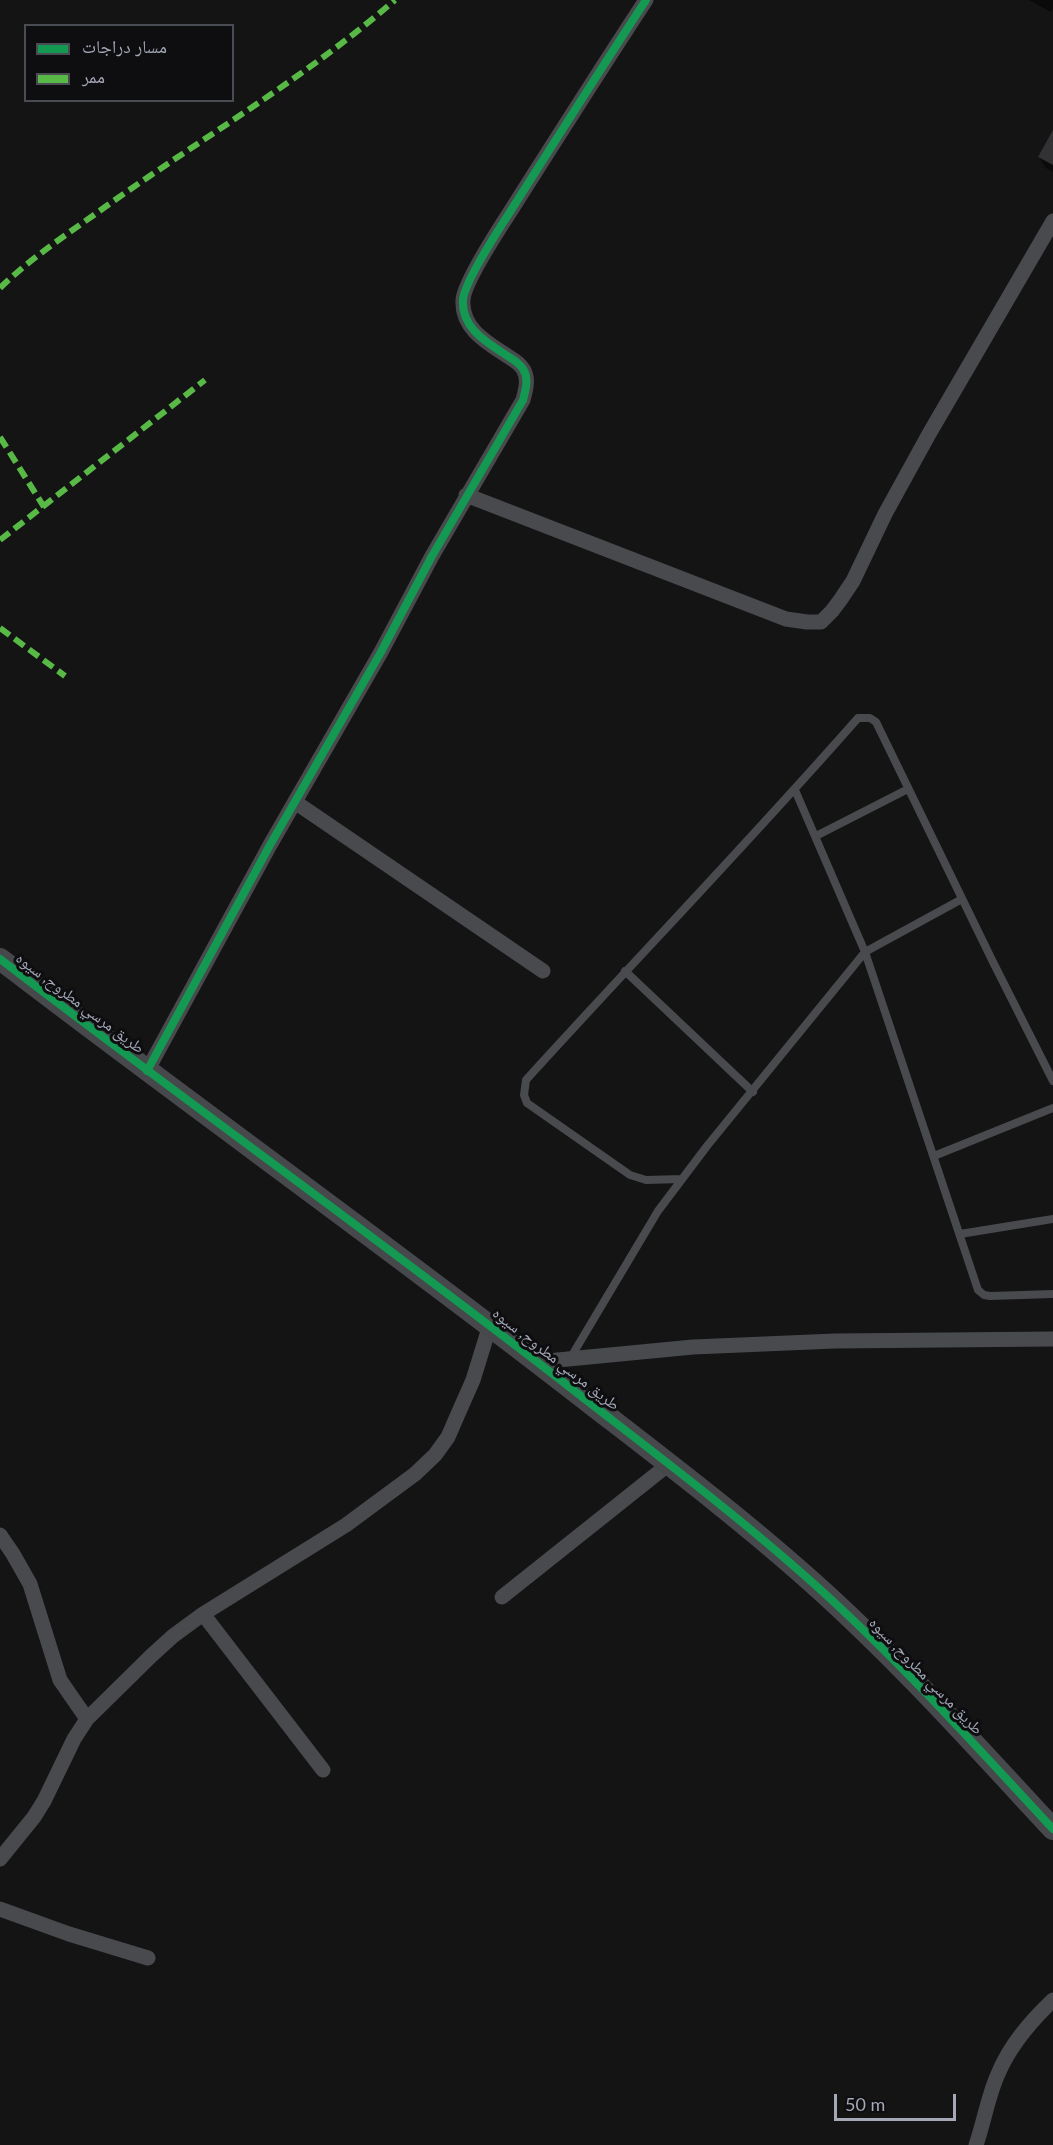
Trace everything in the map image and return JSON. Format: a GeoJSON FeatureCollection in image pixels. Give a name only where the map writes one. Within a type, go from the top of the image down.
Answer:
{"type":"FeatureCollection","features":[{"type":"Feature","properties":{"kind":"street"},"geometry":{"type":"LineString","coordinates":[[147,1071],[295,802],[352,705],[466,495],[523,400],[527,383],[523,369],[518,363],[481,339],[467,321],[463,300],[465,290],[494,238],[646,0]]}},
{"type":"Feature","properties":{"kind":"street"},"geometry":{"type":"LineString","coordinates":[[466,495],[786,619],[821,622],[832,611],[853,581],[885,514],[929,434],[1053,221]]}},
{"type":"Feature","properties":{"kind":"street"},"geometry":{"type":"LineString","coordinates":[[295,802],[543,971]]}},
{"type":"Feature","properties":{"kind":"street","name":"طريق مرسي مطروح, سيوه"},"geometry":{"type":"LineString","coordinates":[[0,959],[490,1325],[669,1464],[810,1581],[865,1631],[1053,1829]]}},
{"type":"Feature","properties":{"kind":"street"},"geometry":{"type":"LineString","coordinates":[[0,1859],[39,1809],[74,1739],[87,1719],[173,1636],[203,1614],[346,1525],[415,1474],[435,1455],[448,1437],[473,1380],[490,1325]]}},
{"type":"Feature","properties":{"kind":"street"},"geometry":{"type":"LineString","coordinates":[[537,1362],[693,1347],[835,1341],[1053,1339]]}},
{"type":"Feature","properties":{"kind":"street"},"geometry":{"type":"LineString","coordinates":[[502,1597],[669,1464]]}},
{"type":"Feature","properties":{"kind":"street"},"geometry":{"type":"LineString","coordinates":[[0,1535],[30,1584],[60,1680],[87,1719]]}},
{"type":"Feature","properties":{"kind":"street"},"geometry":{"type":"LineString","coordinates":[[203,1614],[323,1770]]}},
{"type":"Feature","properties":{"kind":"street"},"geometry":{"type":"LineString","coordinates":[[0,1909],[69,1934],[148,1958]]}},
{"type":"Feature","properties":{"kind":"street"},"geometry":{"type":"LineString","coordinates":[[976,2145],[998,2075],[1014,2044],[1035,2017],[1053,2000]]}},
{"type":"Feature","properties":{"kind":"lane"},"geometry":{"type":"LineString","coordinates":[[682,1179],[646,1180],[630,1175],[527,1103],[524,1095],[526,1080],[795,790],[858,718],[864,717],[876,723],[1053,1081]]}},
{"type":"Feature","properties":{"kind":"lane"},"geometry":{"type":"LineString","coordinates":[[816,836],[908,789]]}},
{"type":"Feature","properties":{"kind":"lane"},"geometry":{"type":"LineString","coordinates":[[795,790],[866,952],[981,1294],[990,1296],[1053,1294]]}},
{"type":"Feature","properties":{"kind":"lane"},"geometry":{"type":"LineString","coordinates":[[570,1359],[658,1211],[866,952],[962,899]]}},
{"type":"Feature","properties":{"kind":"lane"},"geometry":{"type":"LineString","coordinates":[[625,971],[753,1092]]}},
{"type":"Feature","properties":{"kind":"lane"},"geometry":{"type":"LineString","coordinates":[[934,1156],[1053,1108]]}},
{"type":"Feature","properties":{"kind":"lane"},"geometry":{"type":"LineString","coordinates":[[960,1234],[1053,1220]]}},
{"type":"Feature","properties":{"kind":"building"},"geometry":{"type":"Polygon","coordinates":[[[1053,130],[1053,165],[1038,157],[1053,130]]]}},
{"type":"Feature","properties":{"kind":"marked path"},"geometry":{"type":"LineString","coordinates":[[0,288],[51,246],[142,181],[325,56],[395,0]]}},
{"type":"Feature","properties":{"kind":"marked path"},"geometry":{"type":"LineString","coordinates":[[0,540],[205,380]]}},
{"type":"Feature","properties":{"kind":"marked path"},"geometry":{"type":"LineString","coordinates":[[0,437],[44,507]]}},
{"type":"Feature","properties":{"kind":"marked path"},"geometry":{"type":"LineString","coordinates":[[0,628],[65,676]]}},
{"type":"Feature","properties":{"kind":"cycle path"},"geometry":{"type":"LineString","coordinates":[[147,1071],[270,845],[381,652],[432,556],[523,400],[526,388],[525,372],[520,365],[477,334],[471,327],[464,310],[465,292],[475,269],[491,243],[646,0]]}},
{"type":"Feature","properties":{"kind":"cycle path"},"geometry":{"type":"LineString","coordinates":[[0,959],[501,1334],[754,1532],[845,1612],[936,1703],[1053,1829]]}}]}
